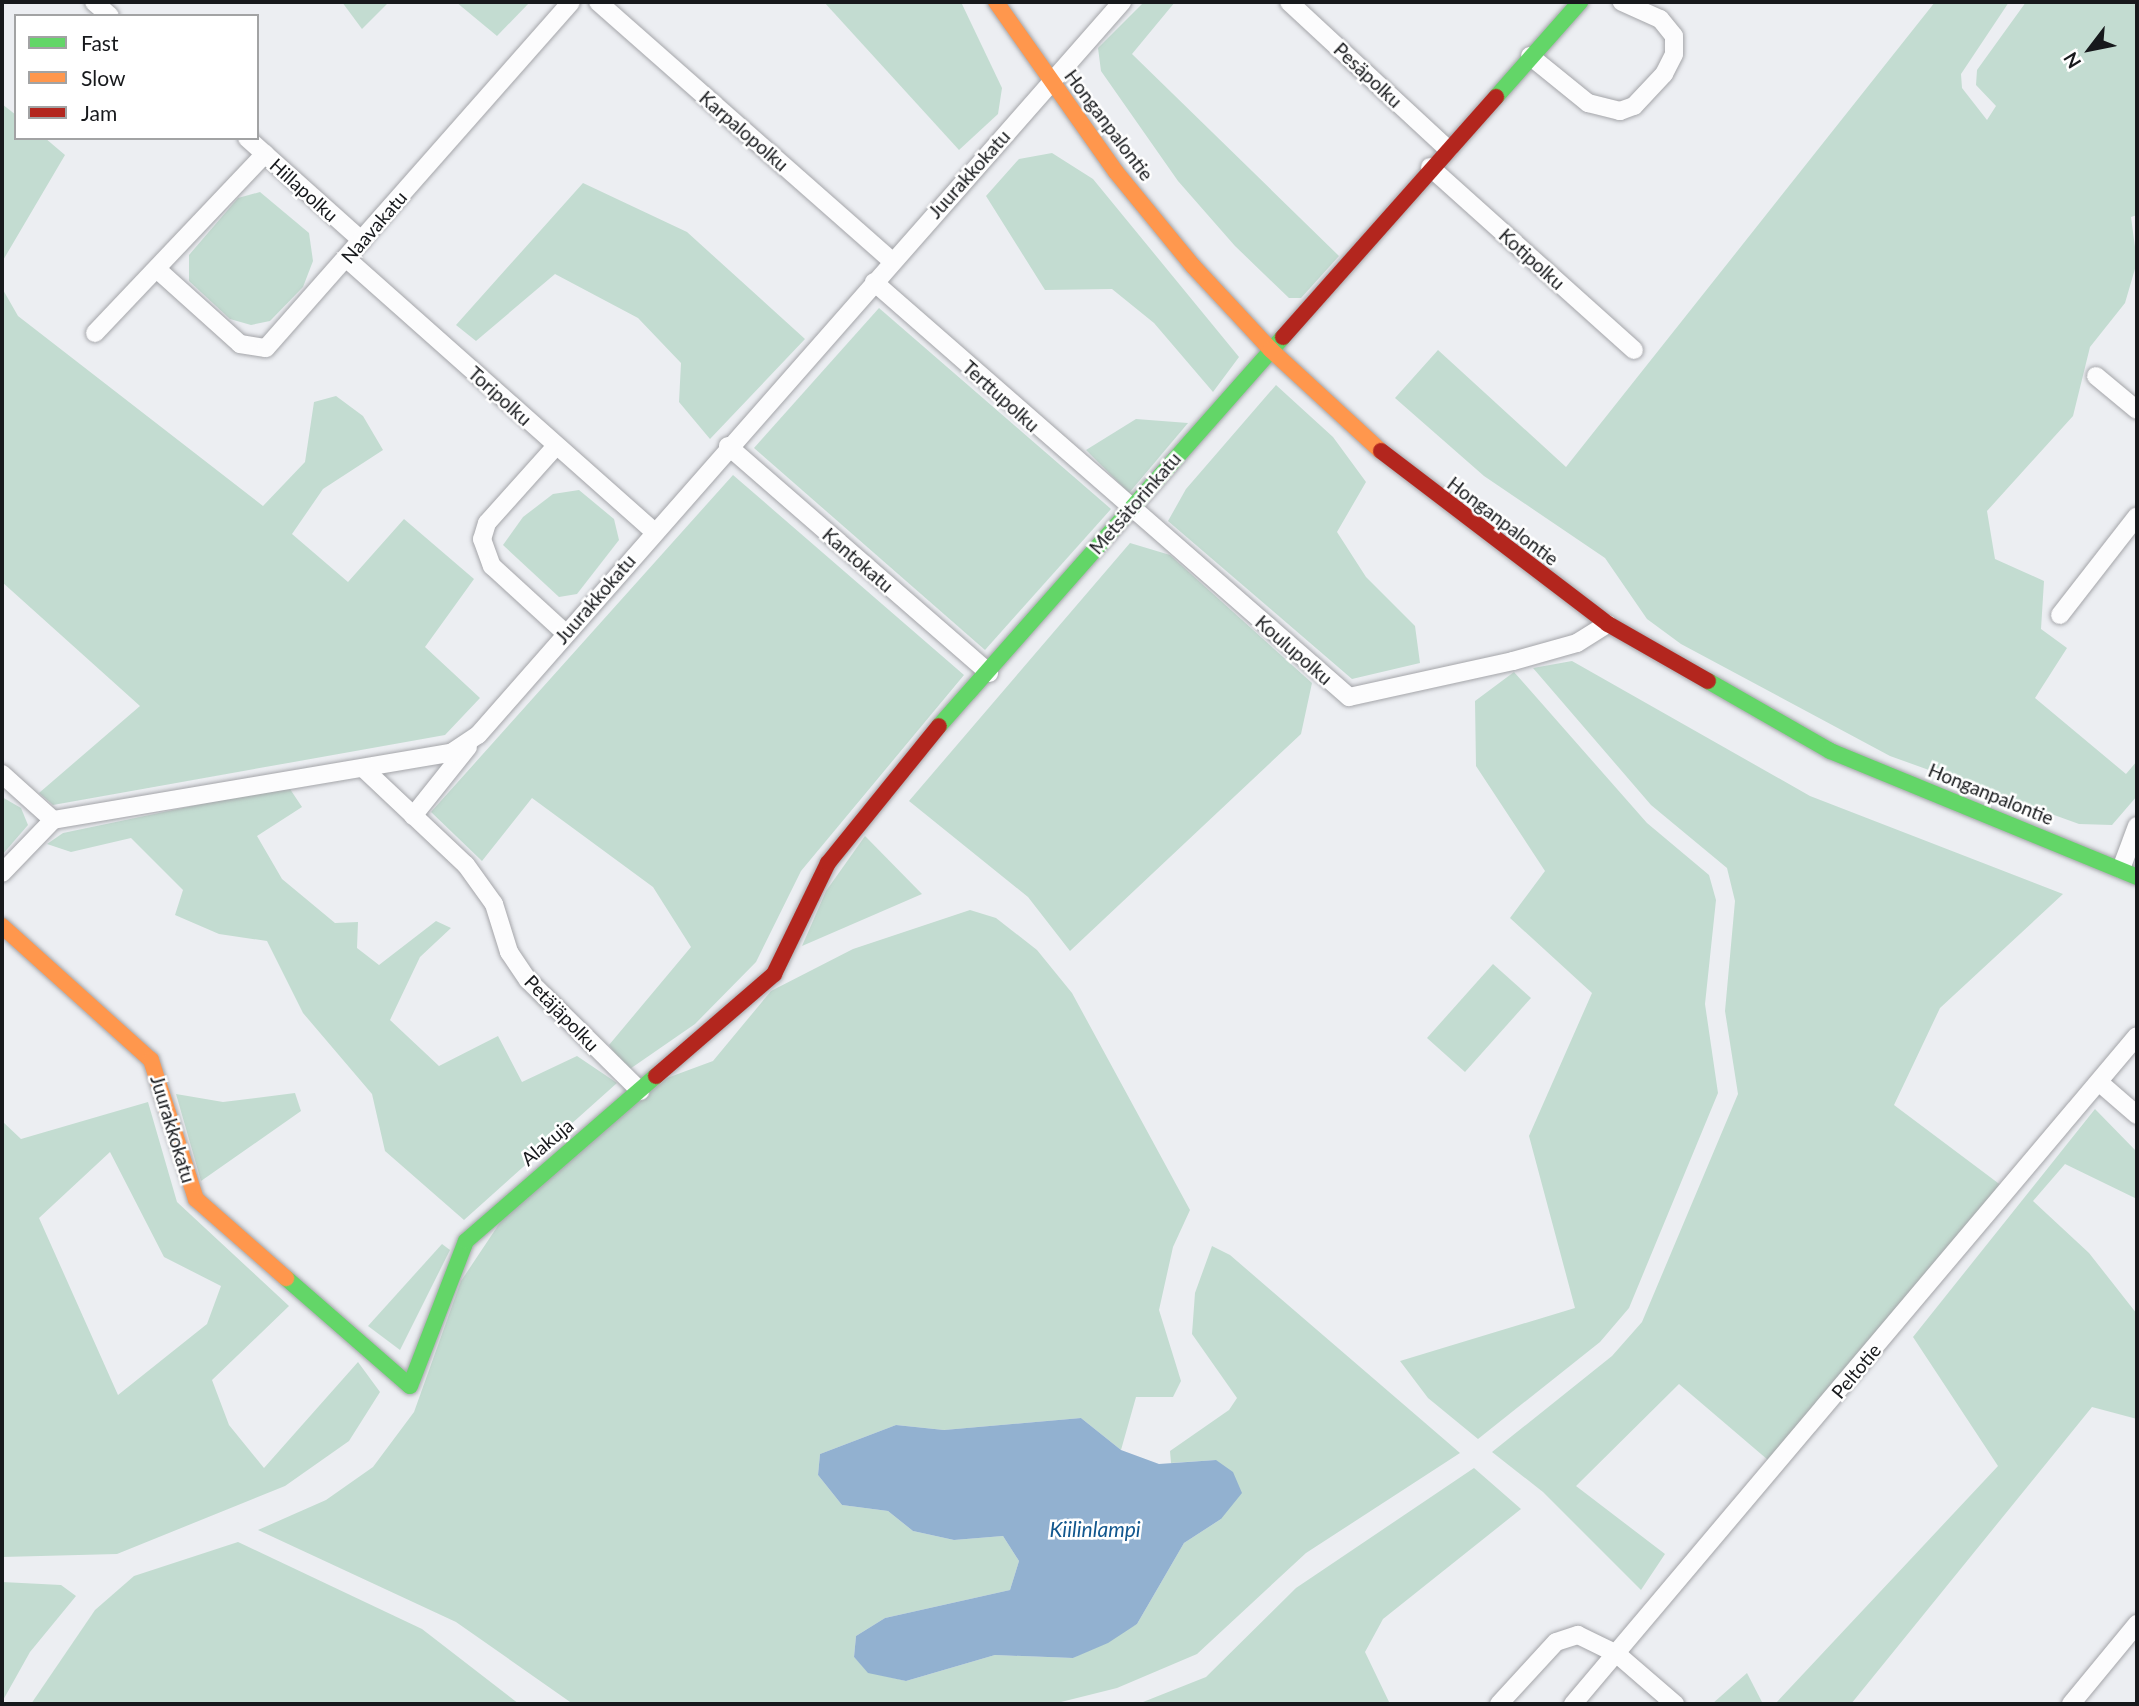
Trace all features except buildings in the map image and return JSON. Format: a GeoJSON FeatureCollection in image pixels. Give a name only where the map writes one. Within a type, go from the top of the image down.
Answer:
{"type":"FeatureCollection","features":[{"type":"Feature","properties":{"kind":"street"},"geometry":{"type":"LineString","coordinates":[[94,2],[108,14]]}},
{"type":"Feature","properties":{"kind":"street","name":"Naavakatu"},"geometry":{"type":"LineString","coordinates":[[159,271],[240,344],[266,348],[571,2]]}},
{"type":"Feature","properties":{"kind":"street","name":"Karpalopolku"},"geometry":{"type":"LineString","coordinates":[[597,2],[891,260]]}},
{"type":"Feature","properties":{"kind":"street","name":"Honganpalontie"},"geometry":{"type":"LineString","coordinates":[[996,2],[1051,83],[1176,245],[1271,350],[1397,466],[1608,624],[1830,751],[2137,877]]}},
{"type":"Feature","properties":{"kind":"street"},"geometry":{"type":"LineString","coordinates":[[1051,83],[1122,2]]}},
{"type":"Feature","properties":{"kind":"street","name":"Pesäpolku"},"geometry":{"type":"LineString","coordinates":[[1289,2],[1448,149]]}},
{"type":"Feature","properties":{"kind":"street","name":"Metsätorinkatu"},"geometry":{"type":"LineString","coordinates":[[774,974],[828,863],[863,814],[1430,167],[1580,2]]}},
{"type":"Feature","properties":{"kind":"street"},"geometry":{"type":"LineString","coordinates":[[1530,56],[1588,103],[1620,111],[1634,106],[1664,74],[1674,54],[1674,36],[1660,19],[1622,2]]}},
{"type":"Feature","properties":{"kind":"street","name":"Juurakkokatu"},"geometry":{"type":"LineString","coordinates":[[53,820],[451,753],[478,735],[891,260],[1051,83]]}},
{"type":"Feature","properties":{"kind":"street","name":"Hillapolku"},"geometry":{"type":"LineString","coordinates":[[249,140],[362,241]]}},
{"type":"Feature","properties":{"kind":"street"},"geometry":{"type":"LineString","coordinates":[[95,333],[159,271],[265,154]]}},
{"type":"Feature","properties":{"kind":"street","name":"Kotipolku"},"geometry":{"type":"LineString","coordinates":[[1430,167],[1634,350]]}},
{"type":"Feature","properties":{"kind":"street","name":"Toripolku"},"geometry":{"type":"LineString","coordinates":[[347,259],[653,531]]}},
{"type":"Feature","properties":{"kind":"street","name":"Terttupolku"},"geometry":{"type":"LineString","coordinates":[[874,282],[1129,509]]}},
{"type":"Feature","properties":{"kind":"street"},"geometry":{"type":"LineString","coordinates":[[2096,376],[2137,410]]}},
{"type":"Feature","properties":{"kind":"street"},"geometry":{"type":"LineString","coordinates":[[556,446],[487,523],[482,539],[492,566],[565,633]]}},
{"type":"Feature","properties":{"kind":"street","name":"Kantokatu"},"geometry":{"type":"LineString","coordinates":[[728,446],[989,673]]}},
{"type":"Feature","properties":{"kind":"street","name":"Koulupolku"},"geometry":{"type":"LineString","coordinates":[[1129,509],[1349,697],[1513,661],[1577,643],[1608,624]]}},
{"type":"Feature","properties":{"kind":"street"},"geometry":{"type":"LineString","coordinates":[[2060,615],[2137,516]]}},
{"type":"Feature","properties":{"kind":"street"},"geometry":{"type":"LineString","coordinates":[[413,816],[478,735]]}},
{"type":"Feature","properties":{"kind":"street","name":"Petäjäpolku"},"geometry":{"type":"LineString","coordinates":[[363,768],[466,865],[487,894],[509,952],[528,980],[640,1091]]}},
{"type":"Feature","properties":{"kind":"street"},"geometry":{"type":"LineString","coordinates":[[2,774],[53,820],[2,873]]}},
{"type":"Feature","properties":{"kind":"street"},"geometry":{"type":"LineString","coordinates":[[2120,869],[2137,826]]}},
{"type":"Feature","properties":{"kind":"street","name":"Juurakkokatu"},"geometry":{"type":"LineString","coordinates":[[2,926],[151,1060],[196,1199],[410,1386]]}},
{"type":"Feature","properties":{"kind":"street","name":"Alakuja"},"geometry":{"type":"LineString","coordinates":[[410,1386],[466,1241],[774,974]]}},
{"type":"Feature","properties":{"kind":"street","name":"Peltotie"},"geometry":{"type":"LineString","coordinates":[[1573,1704],[2137,1036]]}},
{"type":"Feature","properties":{"kind":"street"},"geometry":{"type":"LineString","coordinates":[[2100,1083],[2137,1115]]}},
{"type":"Feature","properties":{"kind":"street"},"geometry":{"type":"LineString","coordinates":[[2071,1704],[2137,1624]]}},
{"type":"Feature","properties":{"kind":"street"},"geometry":{"type":"LineString","coordinates":[[1499,1704],[1556,1642],[1578,1635],[1617,1654],[1675,1704]]}},
{"type":"Feature","properties":{"kind":"green space"},"geometry":{"type":"Polygon","coordinates":[[[342,2],[389,2],[362,29],[342,2]]]}},
{"type":"Feature","properties":{"kind":"green space"},"geometry":{"type":"Polygon","coordinates":[[[456,2],[530,2],[497,36],[456,2]]]}},
{"type":"Feature","properties":{"kind":"green space"},"geometry":{"type":"Polygon","coordinates":[[[824,2],[961,2],[1002,88],[998,114],[959,150],[824,2]]]}},
{"type":"Feature","properties":{"kind":"green space"},"geometry":{"type":"Polygon","coordinates":[[[1144,2],[1175,2],[1132,54],[1339,256],[1301,298],[1289,298],[1235,246],[1178,181],[1101,71],[1098,48],[1144,2]]]}},
{"type":"Feature","properties":{"kind":"green space"},"geometry":{"type":"Polygon","coordinates":[[[1935,2],[2009,2],[1961,74],[1962,88],[1987,120],[1996,106],[1976,85],[1977,70],[2026,2],[2137,2],[2137,215],[2131,217],[2137,262],[2125,303],[2090,347],[2073,416],[1987,511],[1995,559],[2044,581],[2041,629],[2067,648],[2035,698],[2126,774],[2137,761],[2137,796],[2112,825],[2079,824],[1890,756],[1681,644],[1647,619],[1605,558],[1484,476],[1395,398],[1438,350],[1566,467],[1935,2]]]}},
{"type":"Feature","properties":{"kind":"green space"},"geometry":{"type":"Polygon","coordinates":[[[2,104],[14,113],[14,140],[47,140],[65,155],[2,262],[2,104]]]}},
{"type":"Feature","properties":{"kind":"green space"},"geometry":{"type":"Polygon","coordinates":[[[1052,153],[1093,179],[1239,357],[1213,392],[1154,323],[1112,289],[1045,290],[986,196],[1019,159],[1052,153]]]}},
{"type":"Feature","properties":{"kind":"green space"},"geometry":{"type":"Polygon","coordinates":[[[583,183],[687,232],[805,339],[710,439],[679,402],[681,363],[638,318],[555,274],[476,341],[456,325],[583,183]]]}},
{"type":"Feature","properties":{"kind":"green space"},"geometry":{"type":"Polygon","coordinates":[[[260,192],[309,233],[313,261],[303,287],[270,321],[251,325],[230,319],[189,281],[189,255],[238,198],[260,192]]]}},
{"type":"Feature","properties":{"kind":"green space"},"geometry":{"type":"Polygon","coordinates":[[[2,288],[18,316],[263,506],[305,462],[314,402],[336,396],[363,416],[383,450],[323,489],[292,534],[348,582],[404,519],[474,579],[425,647],[480,698],[445,735],[53,805],[39,793],[140,706],[2,582],[2,288]]]}},
{"type":"Feature","properties":{"kind":"green space"},"geometry":{"type":"Polygon","coordinates":[[[879,308],[1111,509],[985,650],[754,448],[879,308]]]}},
{"type":"Feature","properties":{"kind":"green space"},"geometry":{"type":"Polygon","coordinates":[[[1276,385],[1333,437],[1366,482],[1337,532],[1366,577],[1415,626],[1420,663],[1352,679],[1168,521],[1186,489],[1276,385]]]}},
{"type":"Feature","properties":{"kind":"green space"},"geometry":{"type":"Polygon","coordinates":[[[1136,419],[1188,423],[1129,493],[1086,450],[1136,419]]]}},
{"type":"Feature","properties":{"kind":"green space"},"geometry":{"type":"Polygon","coordinates":[[[733,475],[964,675],[801,871],[756,962],[695,1024],[627,1071],[609,1045],[691,947],[653,887],[532,798],[482,861],[431,812],[733,475]]]}},
{"type":"Feature","properties":{"kind":"green space"},"geometry":{"type":"Polygon","coordinates":[[[579,490],[614,519],[619,540],[577,594],[559,597],[503,545],[523,517],[553,494],[579,490]]]}},
{"type":"Feature","properties":{"kind":"green space"},"geometry":{"type":"Polygon","coordinates":[[[1130,543],[1170,555],[1312,683],[1301,734],[1070,951],[1028,897],[909,801],[1130,543]]]}},
{"type":"Feature","properties":{"kind":"green space"},"geometry":{"type":"Polygon","coordinates":[[[1572,661],[1810,796],[2063,894],[1940,1008],[1894,1105],[2002,1186],[1768,1460],[1679,1384],[1576,1486],[1665,1554],[1641,1590],[1543,1492],[1492,1452],[1612,1356],[1642,1322],[1738,1094],[1725,1011],[1735,901],[1727,868],[1651,805],[1533,668],[1572,661]]]}},
{"type":"Feature","properties":{"kind":"green space"},"geometry":{"type":"Polygon","coordinates":[[[1514,672],[1647,823],[1709,875],[1716,900],[1705,1004],[1718,1093],[1629,1308],[1600,1342],[1478,1439],[1428,1398],[1400,1361],[1575,1308],[1529,1136],[1592,993],[1510,918],[1545,871],[1476,766],[1475,701],[1514,672]]]}},
{"type":"Feature","properties":{"kind":"green space"},"geometry":{"type":"Polygon","coordinates":[[[288,786],[302,807],[257,836],[282,879],[335,923],[358,922],[357,948],[379,965],[436,921],[451,928],[420,957],[390,1020],[439,1066],[498,1036],[522,1082],[577,1056],[617,1083],[464,1220],[385,1151],[372,1094],[303,1013],[267,941],[219,934],[175,915],[183,890],[131,838],[71,852],[47,844],[63,833],[288,786]]]}},
{"type":"Feature","properties":{"kind":"green space"},"geometry":{"type":"Polygon","coordinates":[[[2,797],[21,808],[28,825],[2,855],[2,797]]]}},
{"type":"Feature","properties":{"kind":"green space"},"geometry":{"type":"Polygon","coordinates":[[[865,836],[922,894],[802,946],[826,891],[865,836]]]}},
{"type":"Feature","properties":{"kind":"green space"},"geometry":{"type":"Polygon","coordinates":[[[970,910],[996,918],[1037,950],[1072,993],[1190,1210],[1173,1247],[1159,1310],[1181,1381],[1173,1397],[1136,1397],[1121,1450],[1081,1418],[944,1430],[896,1425],[820,1454],[818,1475],[842,1505],[888,1511],[913,1531],[954,1540],[1003,1536],[1019,1561],[1010,1590],[885,1618],[856,1636],[854,1657],[868,1672],[906,1681],[995,1655],[1073,1658],[1137,1624],[1184,1543],[1221,1519],[1216,1460],[1171,1463],[1170,1451],[1229,1410],[1237,1398],[1192,1334],[1195,1293],[1212,1246],[1230,1255],[1460,1453],[1306,1553],[1197,1654],[1117,1688],[1053,1704],[573,1704],[456,1622],[258,1530],[326,1500],[373,1467],[414,1412],[461,1281],[507,1212],[667,1078],[713,1061],[771,991],[853,949],[970,910]]]}},
{"type":"Feature","properties":{"kind":"green space"},"geometry":{"type":"Polygon","coordinates":[[[1493,964],[1531,998],[1465,1072],[1427,1038],[1493,964]]]}},
{"type":"Feature","properties":{"kind":"green space"},"geometry":{"type":"Polygon","coordinates":[[[295,1093],[301,1111],[201,1181],[176,1094],[223,1102],[295,1093]]]}},
{"type":"Feature","properties":{"kind":"green space"},"geometry":{"type":"Polygon","coordinates":[[[148,1102],[177,1202],[289,1306],[212,1380],[229,1425],[264,1468],[358,1362],[380,1392],[349,1441],[285,1486],[117,1554],[2,1557],[2,1121],[21,1139],[148,1102]],[[110,1152],[39,1218],[118,1395],[207,1324],[221,1286],[164,1257],[110,1152]]]}},
{"type":"Feature","properties":{"kind":"green space"},"geometry":{"type":"Polygon","coordinates":[[[2095,1109],[2137,1152],[2137,1199],[2065,1164],[2033,1201],[2089,1253],[2137,1314],[2137,1419],[2092,1407],[1851,1704],[1775,1704],[1998,1466],[1913,1337],[2095,1109]]]}},
{"type":"Feature","properties":{"kind":"green space"},"geometry":{"type":"Polygon","coordinates":[[[442,1244],[450,1250],[400,1350],[368,1326],[442,1244]]]}},
{"type":"Feature","properties":{"kind":"green space"},"geometry":{"type":"Polygon","coordinates":[[[1474,1468],[1521,1509],[1383,1619],[1365,1652],[1390,1704],[1138,1704],[1206,1677],[1296,1588],[1474,1468]]]}},
{"type":"Feature","properties":{"kind":"green space"},"geometry":{"type":"Polygon","coordinates":[[[238,1542],[422,1629],[519,1704],[31,1704],[95,1610],[134,1576],[238,1542]]]}},
{"type":"Feature","properties":{"kind":"green space"},"geometry":{"type":"Polygon","coordinates":[[[2,1582],[61,1585],[76,1596],[30,1652],[2,1702],[2,1582]]]}},
{"type":"Feature","properties":{"kind":"green space"},"geometry":{"type":"Polygon","coordinates":[[[1747,1673],[1763,1704],[1712,1704],[1747,1673]]]}},
{"type":"Feature","properties":{"kind":"water","name":"Kiilinlampi"},"geometry":{"type":"Polygon","coordinates":[[[1081,1418],[1121,1450],[1159,1464],[1216,1460],[1233,1472],[1242,1493],[1221,1519],[1184,1543],[1137,1624],[1108,1643],[1073,1658],[995,1655],[906,1681],[868,1673],[854,1657],[856,1636],[885,1618],[1010,1590],[1019,1561],[1003,1536],[954,1540],[913,1531],[888,1511],[842,1505],[818,1475],[820,1454],[896,1425],[944,1430],[1081,1418]]]}},
{"type":"Feature","properties":{"kind":"traffic: fast"},"geometry":{"type":"LineString","coordinates":[[1496,97],[1580,2]]}},
{"type":"Feature","properties":{"kind":"traffic: fast"},"geometry":{"type":"LineString","coordinates":[[939,726],[1283,337]]}},
{"type":"Feature","properties":{"kind":"traffic: fast"},"geometry":{"type":"LineString","coordinates":[[1708,681],[1830,751],[2137,877]]}},
{"type":"Feature","properties":{"kind":"traffic: fast"},"geometry":{"type":"LineString","coordinates":[[286,1278],[410,1386],[466,1241],[656,1076]]}},
{"type":"Feature","properties":{"kind":"traffic: slow"},"geometry":{"type":"LineString","coordinates":[[996,2],[1116,172],[1193,266],[1271,350],[1381,451]]}},
{"type":"Feature","properties":{"kind":"traffic: slow"},"geometry":{"type":"LineString","coordinates":[[2,926],[151,1060],[196,1199],[286,1278]]}},
{"type":"Feature","properties":{"kind":"traffic: jam"},"geometry":{"type":"LineString","coordinates":[[1283,337],[1496,97]]}},
{"type":"Feature","properties":{"kind":"traffic: jam"},"geometry":{"type":"LineString","coordinates":[[1381,451],[1608,624],[1708,681]]}},
{"type":"Feature","properties":{"kind":"traffic: jam"},"geometry":{"type":"LineString","coordinates":[[656,1076],[774,974],[828,863],[939,726]]}}]}
